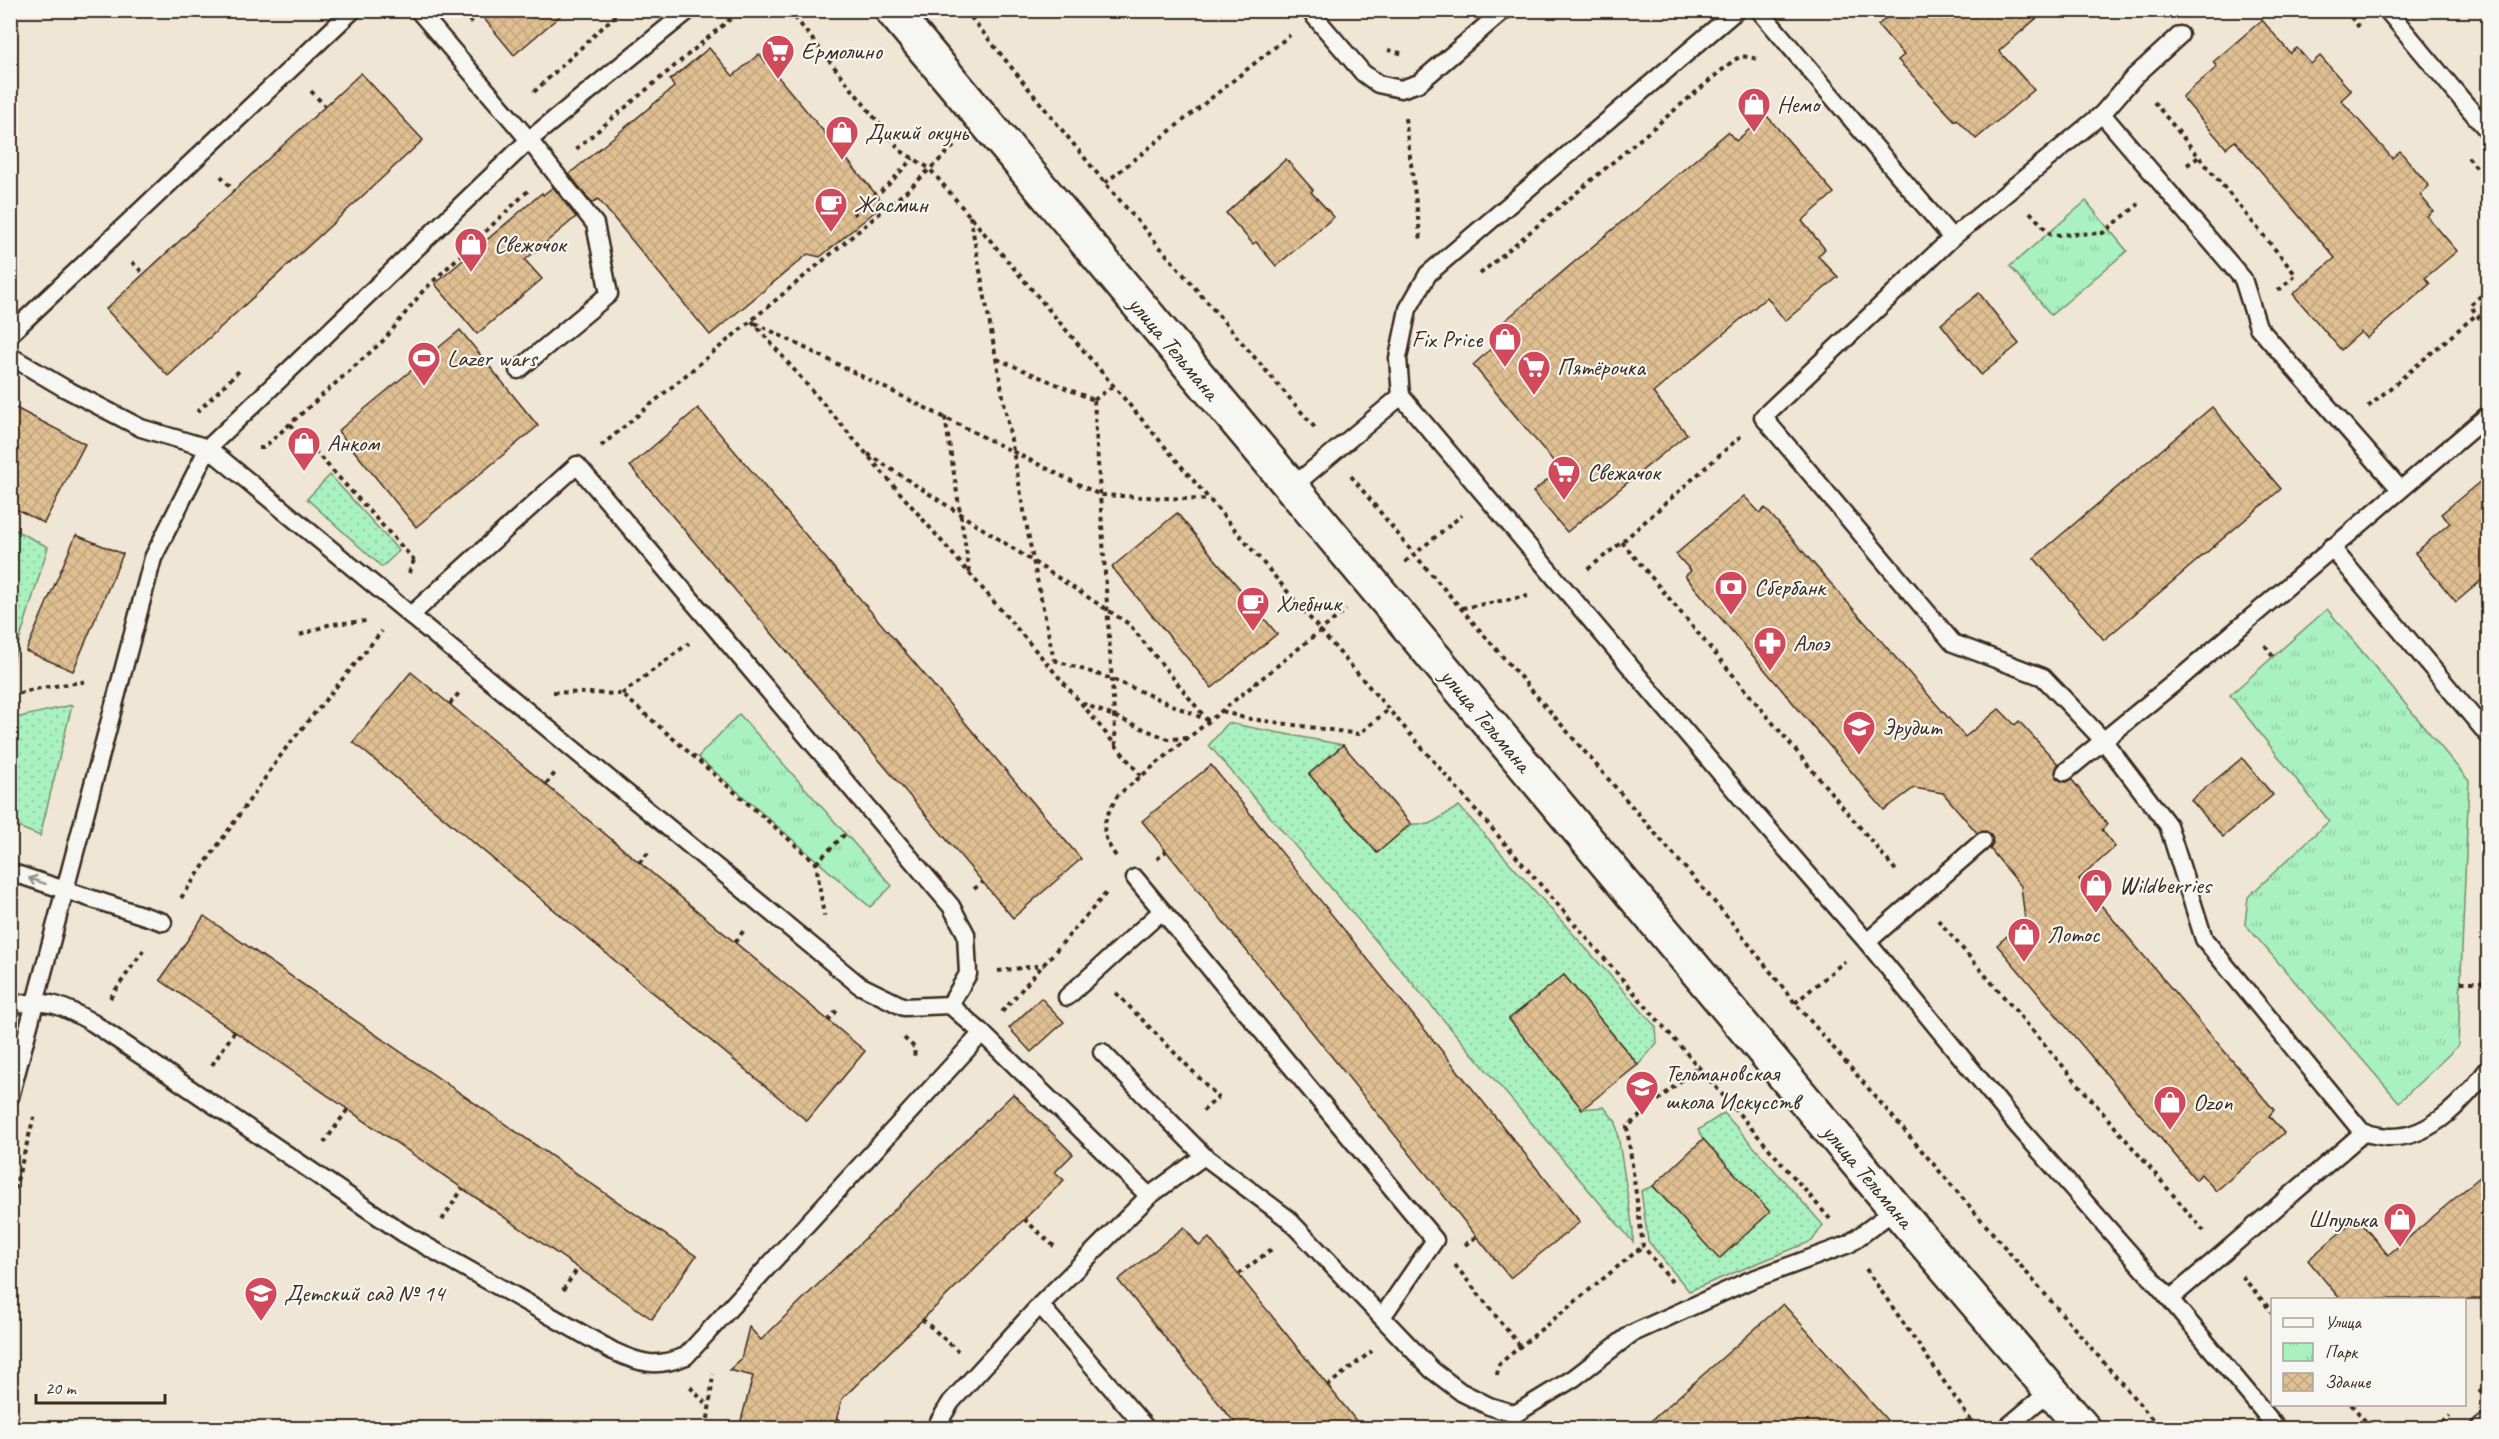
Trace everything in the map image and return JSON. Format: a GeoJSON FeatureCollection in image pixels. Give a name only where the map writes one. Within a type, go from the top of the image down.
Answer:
{"type":"FeatureCollection","features":[{"type":"Feature","properties":{"kind":"main road","name":"улица Тельмана"},"geometry":{"type":"LineString","coordinates":[[892,10],[1896,1209],[2083,1428]]}},
{"type":"Feature","properties":{"kind":"lane"},"geometry":{"type":"LineString","coordinates":[[10,334],[353,10]]}},
{"type":"Feature","properties":{"kind":"lane"},"geometry":{"type":"LineString","coordinates":[[418,10],[552,169],[595,224],[609,294],[518,370]]}},
{"type":"Feature","properties":{"kind":"lane"},"geometry":{"type":"LineString","coordinates":[[10,1097],[153,558],[208,448],[528,140],[689,10]]}},
{"type":"Feature","properties":{"kind":"lane"},"geometry":{"type":"LineString","coordinates":[[1311,13],[1363,73],[1378,84],[1401,89],[1419,83],[1504,10]]}},
{"type":"Feature","properties":{"kind":"lane"},"geometry":{"type":"LineString","coordinates":[[1737,10],[1428,274],[1408,309],[1398,358],[1401,396],[1744,801],[1867,942],[2017,1125],[2170,1299],[2277,1428]]}},
{"type":"Feature","properties":{"kind":"lane"},"geometry":{"type":"LineString","coordinates":[[1759,10],[1952,238]]}},
{"type":"Feature","properties":{"kind":"lane"},"geometry":{"type":"LineString","coordinates":[[2387,10],[2488,131]]}},
{"type":"Feature","properties":{"kind":"lane"},"geometry":{"type":"LineString","coordinates":[[2180,35],[2134,77],[2102,114],[1952,238],[1763,417],[1953,643],[2043,678],[2103,740],[2168,825],[2204,939],[2363,1132],[2392,1137],[2424,1130],[2467,1095],[2488,1069]]}},
{"type":"Feature","properties":{"kind":"lane"},"geometry":{"type":"LineString","coordinates":[[2102,114],[2243,279],[2258,327],[2400,489]]}},
{"type":"Feature","properties":{"kind":"lane"},"geometry":{"type":"LineString","coordinates":[[10,356],[64,388],[141,428],[208,448],[395,611],[411,615],[859,985],[904,1007],[950,1005],[982,1033],[1149,1197]]}},
{"type":"Feature","properties":{"kind":"lane"},"geometry":{"type":"LineString","coordinates":[[1292,488],[1401,396]]}},
{"type":"Feature","properties":{"kind":"lane"},"geometry":{"type":"LineString","coordinates":[[2066,772],[2185,674],[2488,415]]}},
{"type":"Feature","properties":{"kind":"lane"},"geometry":{"type":"LineString","coordinates":[[411,615],[577,465],[951,906],[966,934],[968,974],[950,1005]]}},
{"type":"Feature","properties":{"kind":"lane"},"geometry":{"type":"LineString","coordinates":[[2331,547],[2488,735]]}},
{"type":"Feature","properties":{"kind":"lane"},"geometry":{"type":"LineString","coordinates":[[1867,942],[1983,841]]}},
{"type":"Feature","properties":{"kind":"lane"},"geometry":{"type":"LineString","coordinates":[[10,872],[163,922]]}},
{"type":"Feature","properties":{"kind":"lane"},"geometry":{"type":"LineString","coordinates":[[1131,874],[1435,1240],[1382,1317]]}},
{"type":"Feature","properties":{"kind":"lane"},"geometry":{"type":"LineString","coordinates":[[1067,997],[1162,911]]}},
{"type":"Feature","properties":{"kind":"lane"},"geometry":{"type":"LineString","coordinates":[[10,1005],[34,1001],[62,1005],[93,1023],[425,1245],[613,1351],[634,1361],[667,1364],[686,1356],[982,1033]]}},
{"type":"Feature","properties":{"kind":"lane"},"geometry":{"type":"LineString","coordinates":[[1102,1052],[1204,1156],[1287,1218],[1432,1370],[1461,1392],[1514,1421],[1631,1334],[1748,1281],[1849,1244],[1896,1209]]}},
{"type":"Feature","properties":{"kind":"lane"},"geometry":{"type":"LineString","coordinates":[[2170,1299],[2363,1132]]}},
{"type":"Feature","properties":{"kind":"lane"},"geometry":{"type":"LineString","coordinates":[[935,1428],[951,1402],[1040,1305],[1149,1197],[1204,1156]]}},
{"type":"Feature","properties":{"kind":"lane"},"geometry":{"type":"LineString","coordinates":[[1040,1305],[1146,1428]]}},
{"type":"Feature","properties":{"kind":"lane"},"geometry":{"type":"LineString","coordinates":[[2006,1428],[2050,1391]]}},
{"type":"Feature","properties":{"kind":"lane"},"geometry":{"type":"LineString","coordinates":[[2479,1428],[2488,1421]]}},
{"type":"Feature","properties":{"kind":"path"},"geometry":{"type":"LineString","coordinates":[[208,448],[263,448],[385,339],[422,292],[552,169],[741,10]]}},
{"type":"Feature","properties":{"kind":"path"},"geometry":{"type":"LineString","coordinates":[[789,10],[901,152],[929,168],[1320,630],[1824,1210],[1977,1428]]}},
{"type":"Feature","properties":{"kind":"path"},"geometry":{"type":"LineString","coordinates":[[1106,183],[1311,13]]}},
{"type":"Feature","properties":{"kind":"path"},"geometry":{"type":"LineString","coordinates":[[1383,49],[1406,55],[1401,89],[1418,228],[1428,274]]}},
{"type":"Feature","properties":{"kind":"path"},"geometry":{"type":"LineString","coordinates":[[1475,278],[1734,60],[1742,56],[1763,60]]}},
{"type":"Feature","properties":{"kind":"path"},"geometry":{"type":"LineString","coordinates":[[2134,77],[2296,275],[2278,291],[2273,301]]}},
{"type":"Feature","properties":{"kind":"path"},"geometry":{"type":"LineString","coordinates":[[577,465],[910,188],[929,168],[984,121]]}},
{"type":"Feature","properties":{"kind":"path"},"geometry":{"type":"LineString","coordinates":[[2010,190],[2051,235],[2103,233],[2199,157]]}},
{"type":"Feature","properties":{"kind":"path"},"geometry":{"type":"LineString","coordinates":[[853,215],[888,185],[913,158]]}},
{"type":"Feature","properties":{"kind":"path"},"geometry":{"type":"LineString","coordinates":[[970,216],[1033,560],[1054,660]]}},
{"type":"Feature","properties":{"kind":"path"},"geometry":{"type":"LineString","coordinates":[[2488,290],[2470,305],[2488,330]]}},
{"type":"Feature","properties":{"kind":"path"},"geometry":{"type":"LineString","coordinates":[[2365,409],[2477,314]]}},
{"type":"Feature","properties":{"kind":"path"},"geometry":{"type":"LineString","coordinates":[[752,321],[1100,495],[1210,500]]}},
{"type":"Feature","properties":{"kind":"path"},"geometry":{"type":"LineString","coordinates":[[752,321],[1081,703],[1141,776]]}},
{"type":"Feature","properties":{"kind":"path"},"geometry":{"type":"LineString","coordinates":[[997,359],[1094,400]]}},
{"type":"Feature","properties":{"kind":"path"},"geometry":{"type":"LineString","coordinates":[[1094,400],[1113,386]]}},
{"type":"Feature","properties":{"kind":"path"},"geometry":{"type":"LineString","coordinates":[[1094,400],[1116,747]]}},
{"type":"Feature","properties":{"kind":"path"},"geometry":{"type":"LineString","coordinates":[[945,416],[970,576]]}},
{"type":"Feature","properties":{"kind":"path"},"geometry":{"type":"LineString","coordinates":[[1461,609],[1564,589],[1622,542],[1763,417]]}},
{"type":"Feature","properties":{"kind":"path"},"geometry":{"type":"LineString","coordinates":[[290,424],[441,589]]}},
{"type":"Feature","properties":{"kind":"path"},"geometry":{"type":"LineString","coordinates":[[862,450],[1129,624],[1208,721]]}},
{"type":"Feature","properties":{"kind":"path"},"geometry":{"type":"LineString","coordinates":[[1397,568],[1485,496]]}},
{"type":"Feature","properties":{"kind":"path"},"geometry":{"type":"LineString","coordinates":[[1622,542],[1919,897],[2271,1311]]}},
{"type":"Feature","properties":{"kind":"path"},"geometry":{"type":"LineString","coordinates":[[93,1023],[286,748],[395,611],[414,560]]}},
{"type":"Feature","properties":{"kind":"path"},"geometry":{"type":"LineString","coordinates":[[1581,560],[1589,568]]}},
{"type":"Feature","properties":{"kind":"path"},"geometry":{"type":"LineString","coordinates":[[982,1033],[1131,874],[1106,843],[1104,820],[1118,795],[1347,609]]}},
{"type":"Feature","properties":{"kind":"path"},"geometry":{"type":"LineString","coordinates":[[300,635],[331,624],[395,611]]}},
{"type":"Feature","properties":{"kind":"path"},"geometry":{"type":"LineString","coordinates":[[505,691],[622,694],[683,649]]}},
{"type":"Feature","properties":{"kind":"path"},"geometry":{"type":"LineString","coordinates":[[1047,666],[1054,660]]}},
{"type":"Feature","properties":{"kind":"path"},"geometry":{"type":"LineString","coordinates":[[1054,660],[1112,679],[1208,721]]}},
{"type":"Feature","properties":{"kind":"path"},"geometry":{"type":"LineString","coordinates":[[10,696],[34,689],[98,680]]}},
{"type":"Feature","properties":{"kind":"path"},"geometry":{"type":"LineString","coordinates":[[622,694],[816,863],[831,962]]}},
{"type":"Feature","properties":{"kind":"path"},"geometry":{"type":"LineString","coordinates":[[1081,703],[1168,739],[1188,738]]}},
{"type":"Feature","properties":{"kind":"path"},"geometry":{"type":"LineString","coordinates":[[1221,711],[1244,718],[1359,734],[1389,709]]}},
{"type":"Feature","properties":{"kind":"path"},"geometry":{"type":"LineString","coordinates":[[816,863],[845,833]]}},
{"type":"Feature","properties":{"kind":"path"},"geometry":{"type":"LineString","coordinates":[[1730,920],[1795,1003],[2160,1428]]}},
{"type":"Feature","properties":{"kind":"path"},"geometry":{"type":"LineString","coordinates":[[1795,1003],[1867,942]]}},
{"type":"Feature","properties":{"kind":"path"},"geometry":{"type":"LineString","coordinates":[[968,974],[1045,965]]}},
{"type":"Feature","properties":{"kind":"path"},"geometry":{"type":"LineString","coordinates":[[2461,982],[2488,982]]}},
{"type":"Feature","properties":{"kind":"path"},"geometry":{"type":"LineString","coordinates":[[1108,985],[1218,1097],[1180,1133]]}},
{"type":"Feature","properties":{"kind":"path"},"geometry":{"type":"LineString","coordinates":[[904,1007],[889,1026],[915,1048],[915,1057],[907,1065]]}},
{"type":"Feature","properties":{"kind":"path"},"geometry":{"type":"LineString","coordinates":[[194,1091],[236,1031]]}},
{"type":"Feature","properties":{"kind":"path"},"geometry":{"type":"LineString","coordinates":[[1691,1305],[1643,1246],[1627,1127],[1699,1065]]}},
{"type":"Feature","properties":{"kind":"path"},"geometry":{"type":"LineString","coordinates":[[307,1168],[348,1109]]}},
{"type":"Feature","properties":{"kind":"path"},"geometry":{"type":"LineString","coordinates":[[425,1245],[463,1188]]}},
{"type":"Feature","properties":{"kind":"path"},"geometry":{"type":"LineString","coordinates":[[1024,1219],[1056,1248]]}},
{"type":"Feature","properties":{"kind":"path"},"geometry":{"type":"LineString","coordinates":[[1239,1274],[1297,1229]]}},
{"type":"Feature","properties":{"kind":"path"},"geometry":{"type":"LineString","coordinates":[[1435,1240],[1520,1346]]}},
{"type":"Feature","properties":{"kind":"path"},"geometry":{"type":"LineString","coordinates":[[1490,1406],[1499,1364],[1643,1246]]}},
{"type":"Feature","properties":{"kind":"path"},"geometry":{"type":"LineString","coordinates":[[922,1319],[965,1358]]}},
{"type":"Feature","properties":{"kind":"path"},"geometry":{"type":"LineString","coordinates":[[1327,1386],[1396,1332]]}},
{"type":"Feature","properties":{"kind":"path"},"geometry":{"type":"LineString","coordinates":[[2353,1406],[2371,1428]]}},
{"type":"Feature","properties":{"kind":"path"},"geometry":{"type":"LineString","coordinates":[[836,1420],[873,1428]]}},
{"type":"Feature","properties":{"kind":"path"},"geometry":{"type":"LineString","coordinates":[[1966,1428],[1973,1423]]}},
{"type":"Feature","properties":{"kind":"green space"},"geometry":{"type":"Polygon","coordinates":[[[2086,201],[2127,251],[2051,315],[2010,266],[2086,201]]]}},
{"type":"Feature","properties":{"kind":"green space"},"geometry":{"type":"Polygon","coordinates":[[[330,475],[399,551],[382,567],[307,499],[330,475]]]}},
{"type":"Feature","properties":{"kind":"green space"},"geometry":{"type":"Polygon","coordinates":[[[11,528],[48,547],[11,668],[11,528]]]}},
{"type":"Feature","properties":{"kind":"green space"},"geometry":{"type":"Polygon","coordinates":[[[2327,609],[2469,781],[2458,1046],[2399,1102],[2245,924],[2248,897],[2329,821],[2230,695],[2327,609]]]}},
{"type":"Feature","properties":{"kind":"green space"},"geometry":{"type":"Polygon","coordinates":[[[72,705],[40,836],[11,824],[11,719],[72,705]]]}},
{"type":"Feature","properties":{"kind":"green space"},"geometry":{"type":"Polygon","coordinates":[[[739,714],[892,886],[870,907],[698,757],[739,714]]]}},
{"type":"Feature","properties":{"kind":"green space"},"geometry":{"type":"Polygon","coordinates":[[[1228,723],[1343,745],[1309,774],[1377,853],[1411,824],[1430,824],[1459,806],[1656,1027],[1657,1043],[1638,1065],[1564,975],[1509,1019],[1582,1109],[1604,1107],[1616,1122],[1633,1242],[1209,745],[1228,723]]]}},
{"type":"Feature","properties":{"kind":"green space"},"geometry":{"type":"Polygon","coordinates":[[[1724,1113],[1823,1225],[1812,1241],[1689,1291],[1648,1241],[1641,1191],[1653,1186],[1719,1258],[1769,1212],[1703,1139],[1698,1130],[1724,1113]]]}},
{"type":"Feature","properties":{"kind":"building"},"geometry":{"type":"Polygon","coordinates":[[[477,10],[567,10],[514,55],[477,10]]]}},
{"type":"Feature","properties":{"kind":"building"},"geometry":{"type":"Polygon","coordinates":[[[1895,10],[2046,10],[1999,51],[2034,90],[1976,139],[1957,119],[1955,121],[1898,60],[1904,55],[1878,25],[1895,10]]]}},
{"type":"Feature","properties":{"kind":"building"},"geometry":{"type":"Polygon","coordinates":[[[2262,20],[2290,53],[2297,48],[2311,64],[2320,56],[2351,91],[2341,100],[2392,158],[2400,151],[2429,186],[2420,195],[2433,211],[2427,216],[2457,251],[2425,278],[2430,284],[2367,338],[2361,332],[2341,350],[2293,294],[2335,258],[2235,141],[2226,148],[2182,97],[2217,67],[2213,62],[2262,20]]]}},
{"type":"Feature","properties":{"kind":"building"},"geometry":{"type":"Polygon","coordinates":[[[709,48],[733,76],[759,54],[884,204],[820,257],[808,254],[710,335],[598,199],[592,203],[569,174],[674,87],[670,80],[709,48]]]}},
{"type":"Feature","properties":{"kind":"building"},"geometry":{"type":"Polygon","coordinates":[[[361,73],[423,140],[168,376],[106,309],[361,73]]]}},
{"type":"Feature","properties":{"kind":"building"},"geometry":{"type":"Polygon","coordinates":[[[1766,115],[1834,193],[1802,221],[1825,249],[1818,256],[1838,277],[1785,321],[1767,297],[1653,393],[1687,434],[1567,532],[1533,492],[1560,469],[1473,365],[1503,338],[1495,329],[1728,132],[1736,141],[1766,115]]]}},
{"type":"Feature","properties":{"kind":"building"},"geometry":{"type":"Polygon","coordinates":[[[1286,159],[1334,217],[1276,266],[1256,242],[1253,244],[1226,213],[1286,159]]]}},
{"type":"Feature","properties":{"kind":"building"},"geometry":{"type":"Polygon","coordinates":[[[553,187],[576,217],[525,260],[542,279],[477,334],[435,284],[542,193],[543,195],[553,187]]]}},
{"type":"Feature","properties":{"kind":"building"},"geometry":{"type":"Polygon","coordinates":[[[1979,293],[2019,344],[1981,375],[1941,324],[1979,293]]]}},
{"type":"Feature","properties":{"kind":"building"},"geometry":{"type":"Polygon","coordinates":[[[460,330],[538,426],[416,527],[338,431],[460,330]]]}},
{"type":"Feature","properties":{"kind":"building"},"geometry":{"type":"Polygon","coordinates":[[[10,405],[85,444],[44,523],[10,506],[10,405]]]}},
{"type":"Feature","properties":{"kind":"building"},"geometry":{"type":"Polygon","coordinates":[[[2212,407],[2281,489],[2104,640],[2034,558],[2212,407]]]}},
{"type":"Feature","properties":{"kind":"building"},"geometry":{"type":"Polygon","coordinates":[[[698,408],[1081,859],[1013,918],[630,466],[698,408]]]}},
{"type":"Feature","properties":{"kind":"building"},"geometry":{"type":"Polygon","coordinates":[[[2488,475],[2488,575],[2456,602],[2415,553],[2450,523],[2441,514],[2488,475]]]}},
{"type":"Feature","properties":{"kind":"building"},"geometry":{"type":"Polygon","coordinates":[[[1744,496],[1760,513],[1765,508],[1965,737],[1999,709],[2015,725],[2019,721],[2058,764],[2055,773],[2057,779],[2066,782],[2072,780],[2107,824],[2102,830],[2115,847],[2079,879],[2274,1110],[2269,1116],[2284,1133],[2216,1191],[2201,1174],[2196,1180],[1997,945],[2025,920],[2021,886],[1990,849],[1993,844],[1991,835],[1986,831],[1977,833],[1943,793],[1914,788],[1884,810],[1685,576],[1691,571],[1676,554],[1744,496]]]}},
{"type":"Feature","properties":{"kind":"building"},"geometry":{"type":"Polygon","coordinates":[[[1177,513],[1277,634],[1212,688],[1112,567],[1177,513]]]}},
{"type":"Feature","properties":{"kind":"building"},"geometry":{"type":"Polygon","coordinates":[[[76,535],[123,554],[73,671],[26,651],[76,535]]]}},
{"type":"Feature","properties":{"kind":"building"},"geometry":{"type":"Polygon","coordinates":[[[411,672],[865,1051],[807,1121],[353,742],[411,672]]]}},
{"type":"Feature","properties":{"kind":"building"},"geometry":{"type":"Polygon","coordinates":[[[1343,745],[1411,824],[1377,853],[1309,774],[1343,745]]]}},
{"type":"Feature","properties":{"kind":"building"},"geometry":{"type":"Polygon","coordinates":[[[2242,758],[2273,795],[2223,837],[2191,800],[2242,758]]]}},
{"type":"Feature","properties":{"kind":"building"},"geometry":{"type":"Polygon","coordinates":[[[1211,765],[1580,1222],[1510,1278],[1142,821],[1211,765]]]}},
{"type":"Feature","properties":{"kind":"building"},"geometry":{"type":"Polygon","coordinates":[[[204,916],[696,1256],[652,1319],[160,980],[204,916]]]}},
{"type":"Feature","properties":{"kind":"building"},"geometry":{"type":"Polygon","coordinates":[[[1564,975],[1638,1065],[1582,1109],[1509,1019],[1564,975]]]}},
{"type":"Feature","properties":{"kind":"building"},"geometry":{"type":"Polygon","coordinates":[[[1041,998],[1064,1022],[1031,1052],[1009,1028],[1041,998]]]}},
{"type":"Feature","properties":{"kind":"building"},"geometry":{"type":"Polygon","coordinates":[[[1013,1094],[1073,1154],[1055,1172],[1064,1180],[842,1399],[834,1428],[739,1428],[753,1376],[729,1370],[741,1359],[749,1327],[761,1340],[1013,1094]]]}},
{"type":"Feature","properties":{"kind":"building"},"geometry":{"type":"Polygon","coordinates":[[[1703,1139],[1770,1212],[1719,1259],[1653,1186],[1703,1139]]]}},
{"type":"Feature","properties":{"kind":"building"},"geometry":{"type":"Polygon","coordinates":[[[2488,1170],[2488,1299],[2339,1298],[2308,1260],[2357,1218],[2388,1255],[2488,1170]]]}},
{"type":"Feature","properties":{"kind":"building"},"geometry":{"type":"Polygon","coordinates":[[[1184,1227],[1199,1246],[1209,1238],[1362,1428],[1239,1428],[1118,1280],[1184,1227]]]}},
{"type":"Feature","properties":{"kind":"building"},"geometry":{"type":"Polygon","coordinates":[[[1783,1304],[1894,1428],[1643,1428],[1783,1304]]]}},
{"type":"Feature","properties":{"kind":"place","name":"Ермолино"},"geometry":{"type":"Point","coordinates":[778,80]}},
{"type":"Feature","properties":{"kind":"place","name":"Немо"},"geometry":{"type":"Point","coordinates":[1754,133]}},
{"type":"Feature","properties":{"kind":"place","name":"Дикий окунь"},"geometry":{"type":"Point","coordinates":[842,161]}},
{"type":"Feature","properties":{"kind":"place","name":"Жасмин"},"geometry":{"type":"Point","coordinates":[831,233]}},
{"type":"Feature","properties":{"kind":"place","name":"Свежочок"},"geometry":{"type":"Point","coordinates":[471,273]}},
{"type":"Feature","properties":{"kind":"place","name":"Fix Price"},"geometry":{"type":"Point","coordinates":[1505,368]}},
{"type":"Feature","properties":{"kind":"place","name":"Lazer wars"},"geometry":{"type":"Point","coordinates":[424,387]}},
{"type":"Feature","properties":{"kind":"place","name":"Пятёрочка"},"geometry":{"type":"Point","coordinates":[1534,396]}},
{"type":"Feature","properties":{"kind":"place","name":"Анком"},"geometry":{"type":"Point","coordinates":[304,472]}},
{"type":"Feature","properties":{"kind":"place","name":"Свежачок"},"geometry":{"type":"Point","coordinates":[1564,501]}},
{"type":"Feature","properties":{"kind":"place","name":"Сбербанк"},"geometry":{"type":"Point","coordinates":[1731,616]}},
{"type":"Feature","properties":{"kind":"place","name":"Хлебник"},"geometry":{"type":"Point","coordinates":[1253,632]}},
{"type":"Feature","properties":{"kind":"place","name":"Алоэ"},"geometry":{"type":"Point","coordinates":[1770,672]}},
{"type":"Feature","properties":{"kind":"place","name":"Эрудит"},"geometry":{"type":"Point","coordinates":[1859,756]}},
{"type":"Feature","properties":{"kind":"place","name":"Wildberries"},"geometry":{"type":"Point","coordinates":[2096,914]}},
{"type":"Feature","properties":{"kind":"place","name":"Лотос"},"geometry":{"type":"Point","coordinates":[2024,963]}},
{"type":"Feature","properties":{"kind":"place","name":"Тельмановская школа Искусств"},"geometry":{"type":"Point","coordinates":[1642,1116]}},
{"type":"Feature","properties":{"kind":"place","name":"Ozon"},"geometry":{"type":"Point","coordinates":[2170,1131]}},
{"type":"Feature","properties":{"kind":"place","name":"Шпулька"},"geometry":{"type":"Point","coordinates":[2400,1248]}},
{"type":"Feature","properties":{"kind":"place","name":"Детский сад № 14"},"geometry":{"type":"Point","coordinates":[261,1322]}}]}
